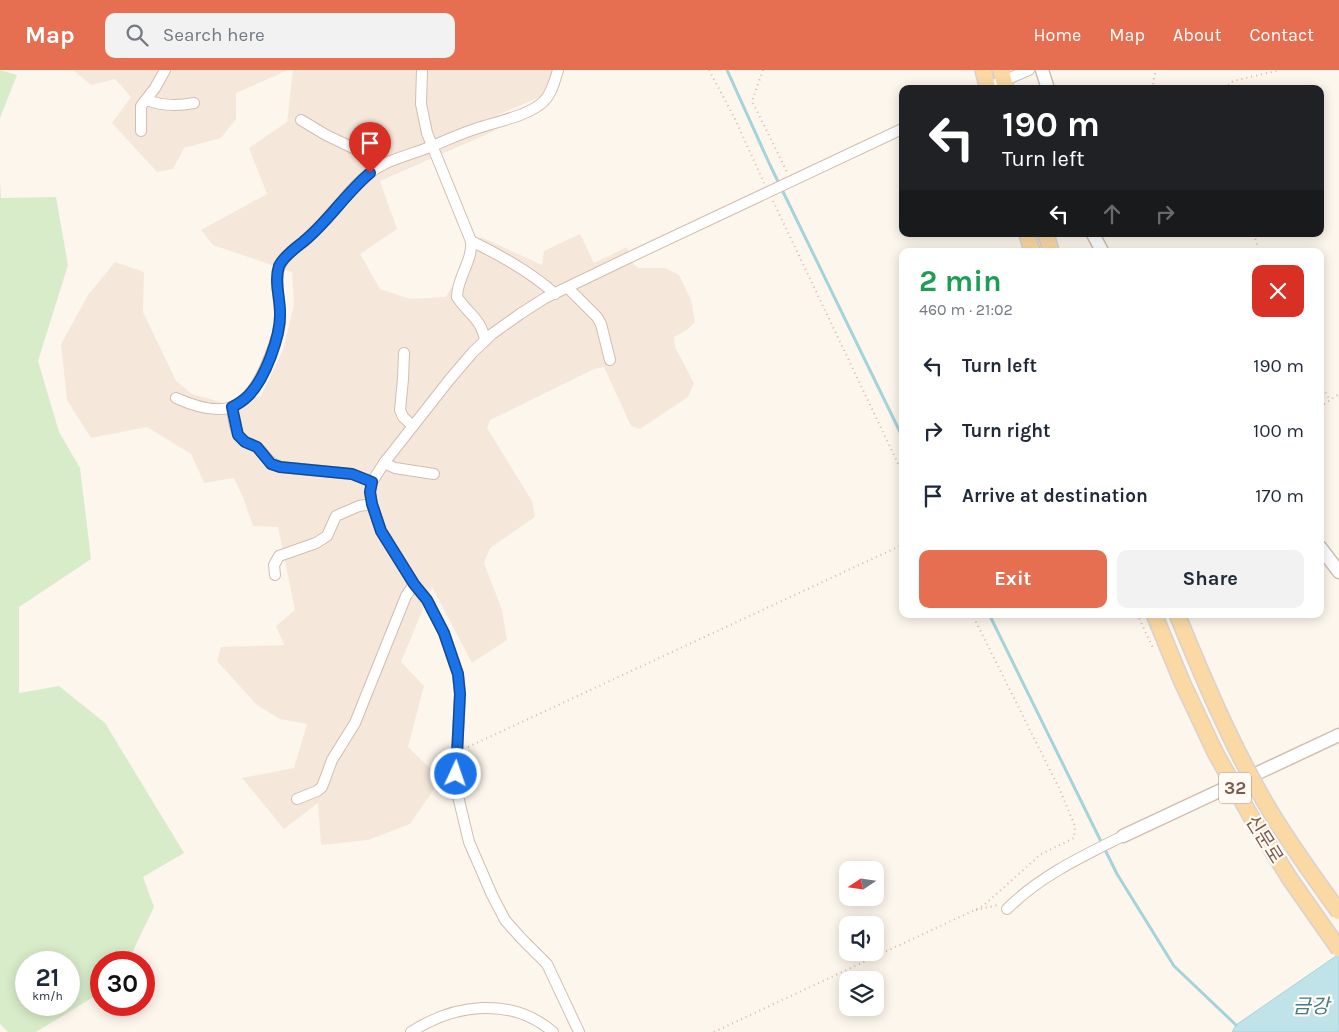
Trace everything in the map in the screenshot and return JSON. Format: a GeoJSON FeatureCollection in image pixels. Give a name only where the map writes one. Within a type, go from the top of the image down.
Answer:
{"type":"FeatureCollection","features":[{"type":"Feature","properties":{"kind":"main road"},"geometry":{"type":"LineString","coordinates":[[983,70],[986,85]]}},
{"type":"Feature","properties":{"kind":"main road","name":"신문로"},"geometry":{"type":"LineString","coordinates":[[1156,618],[1182,682],[1215,752],[1270,847],[1339,949]]}},
{"type":"Feature","properties":{"kind":"main road","name":"신문로"},"geometry":{"type":"LineString","coordinates":[[1179,618],[1206,685],[1266,804],[1339,912]]}},
{"type":"Feature","properties":{"kind":"street"},"geometry":{"type":"LineString","coordinates":[[141,131],[141,106],[147,100],[165,70]]}},
{"type":"Feature","properties":{"kind":"street"},"geometry":{"type":"LineString","coordinates":[[422,70],[423,116],[432,146],[471,241],[470,258],[457,288],[457,297],[479,322],[484,332],[485,341]]}},
{"type":"Feature","properties":{"kind":"street"},"geometry":{"type":"LineString","coordinates":[[176,398],[193,405],[220,410],[232,407],[248,396],[257,385],[278,337],[280,323],[277,286],[280,264],[288,255],[312,235],[358,183],[383,165],[475,129],[536,108],[549,94],[558,70]]}},
{"type":"Feature","properties":{"kind":"street"},"geometry":{"type":"LineString","coordinates":[[1004,80],[1029,70]]}},
{"type":"Feature","properties":{"kind":"street"},"geometry":{"type":"LineString","coordinates":[[1042,70],[1047,85]]}},
{"type":"Feature","properties":{"kind":"street"},"geometry":{"type":"LineString","coordinates":[[147,100],[154,103],[172,105],[194,103]]}},
{"type":"Feature","properties":{"kind":"street"},"geometry":{"type":"LineString","coordinates":[[301,120],[326,135],[372,157],[383,165]]}},
{"type":"Feature","properties":{"kind":"street"},"geometry":{"type":"LineString","coordinates":[[579,1032],[547,964],[505,920],[469,842],[462,815],[456,774],[460,694],[458,674],[444,633],[427,600],[414,584],[381,531],[372,504],[370,492],[372,482],[384,463],[450,379],[485,341],[520,314],[555,294],[899,129]]}},
{"type":"Feature","properties":{"kind":"street"},"geometry":{"type":"LineString","coordinates":[[471,241],[506,259],[555,294]]}},
{"type":"Feature","properties":{"kind":"street"},"geometry":{"type":"LineString","coordinates":[[568,288],[597,317],[601,324],[610,360]]}},
{"type":"Feature","properties":{"kind":"street"},"geometry":{"type":"LineString","coordinates":[[404,353],[400,410],[413,426]]}},
{"type":"Feature","properties":{"kind":"street"},"geometry":{"type":"LineString","coordinates":[[232,407],[238,435],[245,442],[257,447],[271,464],[280,467],[352,474],[372,482]]}},
{"type":"Feature","properties":{"kind":"street"},"geometry":{"type":"LineString","coordinates":[[384,463],[396,468],[434,474]]}},
{"type":"Feature","properties":{"kind":"street"},"geometry":{"type":"LineString","coordinates":[[275,575],[274,565],[279,556],[316,543],[328,536],[336,516],[359,506],[372,504]]}},
{"type":"Feature","properties":{"kind":"street"},"geometry":{"type":"LineString","coordinates":[[1324,552],[1339,572]]}},
{"type":"Feature","properties":{"kind":"street"},"geometry":{"type":"LineString","coordinates":[[296,800],[322,787],[332,760],[355,723],[406,596],[414,584]]}},
{"type":"Feature","properties":{"kind":"street"},"geometry":{"type":"LineString","coordinates":[[1010,906],[1023,893],[1045,877],[1076,859],[1339,735]]}},
{"type":"Feature","properties":{"kind":"street"},"geometry":{"type":"LineString","coordinates":[[411,1032],[438,1017],[490,1007],[508,1009],[526,1016],[544,1024],[553,1032]]}},
{"type":"Feature","properties":{"kind":"path"},"geometry":{"type":"LineString","coordinates":[[709,70],[771,191],[899,466]]}},
{"type":"Feature","properties":{"kind":"path"},"geometry":{"type":"LineString","coordinates":[[763,70],[752,100],[789,183]]}},
{"type":"Feature","properties":{"kind":"path"},"geometry":{"type":"LineString","coordinates":[[1153,85],[1156,70]]}},
{"type":"Feature","properties":{"kind":"path"},"geometry":{"type":"LineString","coordinates":[[1229,85],[1233,81],[1280,70]]}},
{"type":"Feature","properties":{"kind":"path"},"geometry":{"type":"LineString","coordinates":[[1324,390],[1330,400]]}},
{"type":"Feature","properties":{"kind":"path"},"geometry":{"type":"LineString","coordinates":[[1324,404],[1339,394]]}},
{"type":"Feature","properties":{"kind":"path"},"geometry":{"type":"LineString","coordinates":[[457,752],[899,546]]}},
{"type":"Feature","properties":{"kind":"path"},"geometry":{"type":"LineString","coordinates":[[714,1032],[972,912],[983,906],[1041,854],[1074,838],[1075,826],[1059,788],[974,618]]}},
{"type":"Feature","properties":{"kind":"path"},"geometry":{"type":"LineString","coordinates":[[972,912],[1010,906]]}},
{"type":"Feature","properties":{"kind":"shaded area"},"geometry":{"type":"Polygon","coordinates":[[[73,70],[288,70],[236,93],[236,119],[221,138],[184,148],[173,169],[157,172],[112,123],[131,97],[115,79],[91,85],[73,70]]]}},
{"type":"Feature","properties":{"kind":"shaded area"},"geometry":{"type":"Polygon","coordinates":[[[293,70],[556,70],[540,97],[493,117],[494,131],[380,181],[397,229],[360,254],[380,289],[410,299],[446,297],[481,237],[542,265],[544,251],[580,234],[594,263],[627,247],[633,264],[638,268],[665,268],[679,275],[691,300],[695,322],[688,329],[674,337],[675,347],[694,383],[688,397],[640,429],[631,426],[604,367],[594,369],[490,420],[487,428],[532,501],[535,517],[490,548],[484,563],[502,610],[507,640],[472,663],[432,587],[401,662],[424,686],[408,747],[441,779],[410,824],[368,840],[321,845],[318,803],[284,829],[242,778],[294,768],[307,724],[280,719],[257,705],[217,661],[221,647],[284,645],[276,626],[295,610],[278,527],[253,526],[234,478],[204,483],[191,454],[147,427],[91,438],[67,400],[61,344],[88,295],[115,262],[144,272],[143,312],[176,381],[192,394],[224,403],[261,396],[283,350],[294,305],[292,272],[213,245],[201,230],[267,194],[249,148],[287,122],[293,70]]]}},
{"type":"Feature","properties":{"kind":"green space"},"geometry":{"type":"Polygon","coordinates":[[[0,70],[17,75],[0,118],[0,70]]]}},
{"type":"Feature","properties":{"kind":"green space"},"geometry":{"type":"Polygon","coordinates":[[[0,181],[1,198],[56,197],[68,265],[38,361],[59,432],[80,468],[91,559],[19,607],[19,693],[59,686],[105,723],[184,853],[143,877],[154,907],[133,951],[90,951],[90,999],[80,1005],[80,951],[15,951],[15,1016],[62,1016],[36,1032],[8,1032],[0,1024],[0,181]]]}},
{"type":"Feature","properties":{"kind":"water","name":"금강"},"geometry":{"type":"Polygon","coordinates":[[[1339,954],[1339,1032],[1232,1032],[1236,1025],[1339,954]]]}},
{"type":"Feature","properties":{"kind":"waterway"},"geometry":{"type":"LineString","coordinates":[[727,70],[770,165],[899,430]]}},
{"type":"Feature","properties":{"kind":"waterway"},"geometry":{"type":"LineString","coordinates":[[991,618],[1117,874],[1174,966],[1236,1025]]}},
{"type":"Feature","properties":{"kind":"route"},"geometry":{"type":"LineString","coordinates":[[370,173],[358,183],[312,235],[280,264],[277,286],[280,311],[278,337],[257,385],[248,396],[232,407],[238,435],[245,442],[257,447],[271,464],[280,467],[352,474],[372,482],[370,492],[372,504],[381,531],[414,584],[427,600],[444,633],[458,674],[460,694],[456,774]]}}]}
